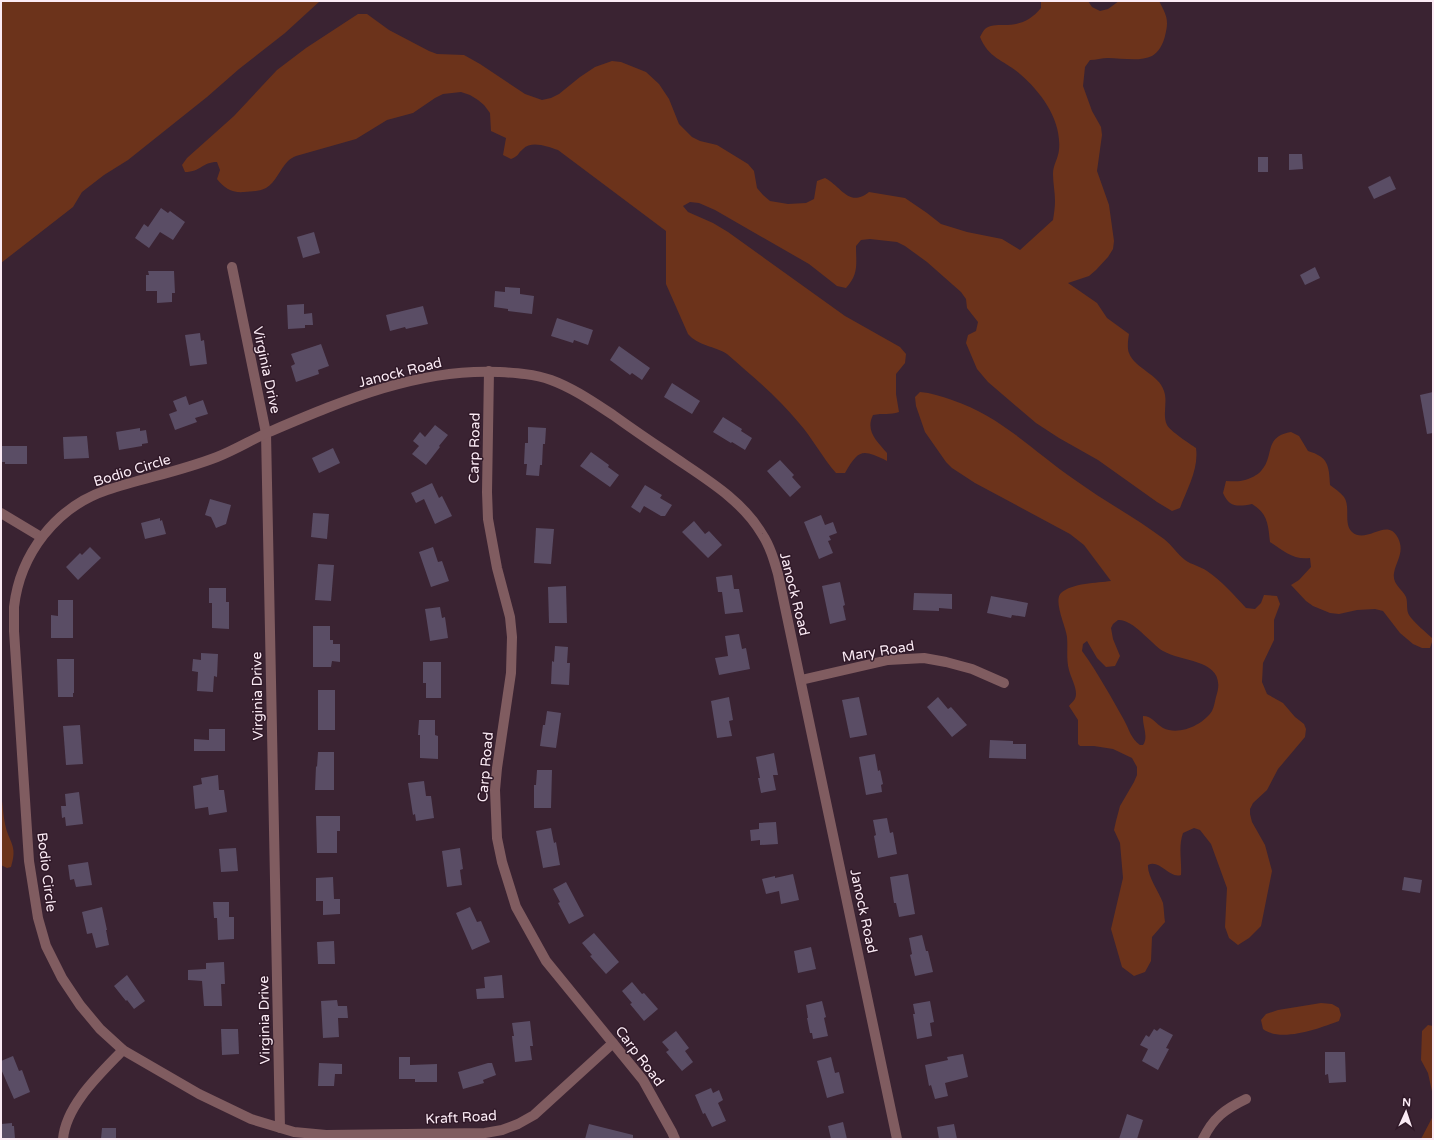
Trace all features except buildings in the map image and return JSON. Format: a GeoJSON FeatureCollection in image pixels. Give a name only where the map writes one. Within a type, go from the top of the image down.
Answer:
{"type":"FeatureCollection","features":[{"type":"Feature","properties":{"kind":"street","name":"Virginia Drive"},"geometry":{"type":"LineString","coordinates":[[232,267],[266,433],[280,1128]]}},
{"type":"Feature","properties":{"kind":"street","name":"Janock Road"},"geometry":{"type":"LineString","coordinates":[[266,433],[347,400],[400,383],[442,375],[489,371],[533,375],[566,387],[590,400],[718,488],[742,509],[762,533],[775,562],[897,1139]]}},
{"type":"Feature","properties":{"kind":"street","name":"Carp Road"},"geometry":{"type":"LineString","coordinates":[[489,371],[488,519],[497,568],[510,617],[512,637],[511,673],[495,790],[498,838],[508,886],[516,908],[526,928],[546,961],[643,1080],[675,1139]]}},
{"type":"Feature","properties":{"kind":"street","name":"Bodio Circle"},"geometry":{"type":"LineString","coordinates":[[266,433],[233,450],[202,463],[105,491],[82,501],[59,518],[41,537],[28,559],[14,606],[14,631],[29,861],[36,906],[46,946],[62,978],[85,1011],[100,1029],[123,1050],[199,1094],[251,1119],[280,1128]]}},
{"type":"Feature","properties":{"kind":"street"},"geometry":{"type":"LineString","coordinates":[[1,513],[41,537]]}},
{"type":"Feature","properties":{"kind":"street","name":"Mary Road"},"geometry":{"type":"LineString","coordinates":[[801,680],[888,660],[924,658],[972,669],[1004,683]]}},
{"type":"Feature","properties":{"kind":"street","name":"Kraft Road"},"geometry":{"type":"LineString","coordinates":[[280,1128],[308,1134],[326,1135],[485,1133],[502,1130],[518,1124],[534,1115],[614,1043]]}},
{"type":"Feature","properties":{"kind":"street"},"geometry":{"type":"LineString","coordinates":[[63,1139],[64,1128],[73,1109],[92,1083],[123,1050]]}},
{"type":"Feature","properties":{"kind":"street"},"geometry":{"type":"LineString","coordinates":[[1203,1139],[1212,1122],[1221,1113],[1246,1099]]}},
{"type":"Feature","properties":{"kind":"shaded area"},"geometry":{"type":"Polygon","coordinates":[[[1,1],[320,1],[285,33],[239,69],[207,97],[128,160],[104,175],[82,192],[73,207],[1,263],[1,1]]]}},
{"type":"Feature","properties":{"kind":"shaded area"},"geometry":{"type":"Polygon","coordinates":[[[1041,1],[1088,1],[1092,7],[1100,11],[1108,9],[1119,1],[1159,1],[1166,18],[1166,31],[1163,42],[1159,50],[1152,56],[1142,59],[1108,58],[1090,60],[1085,67],[1083,86],[1092,111],[1101,127],[1102,135],[1097,171],[1109,205],[1114,241],[1113,249],[1096,270],[1089,276],[1068,283],[1097,303],[1107,318],[1129,334],[1128,349],[1132,359],[1157,380],[1164,391],[1165,417],[1167,425],[1176,434],[1196,448],[1196,464],[1189,486],[1180,508],[1172,511],[1098,460],[1036,423],[988,382],[977,369],[966,343],[968,335],[976,331],[978,322],[967,308],[966,299],[961,292],[927,262],[897,242],[870,239],[861,240],[856,246],[855,273],[846,288],[837,286],[809,264],[715,210],[699,203],[690,202],[683,206],[688,212],[713,223],[728,232],[845,316],[900,347],[906,354],[905,363],[896,374],[896,394],[899,412],[873,415],[870,426],[873,436],[887,453],[887,461],[872,454],[866,453],[858,455],[845,473],[836,473],[799,423],[764,387],[727,354],[697,341],[688,334],[666,284],[666,231],[558,150],[540,145],[531,145],[527,146],[511,159],[503,155],[506,138],[491,131],[490,113],[484,105],[470,95],[461,92],[443,94],[413,113],[387,120],[356,139],[294,157],[285,164],[275,179],[266,188],[261,190],[240,192],[232,191],[225,187],[217,179],[220,170],[217,162],[212,162],[190,172],[185,172],[182,165],[187,158],[234,116],[277,70],[306,48],[358,14],[367,14],[389,30],[429,51],[437,54],[464,55],[525,94],[542,100],[559,94],[595,67],[612,61],[621,62],[646,72],[659,84],[669,99],[679,124],[692,137],[700,141],[717,145],[748,164],[754,171],[757,188],[770,201],[788,204],[806,203],[814,199],[817,181],[825,178],[851,197],[856,198],[869,192],[905,198],[941,224],[967,232],[1002,239],[1020,250],[1053,220],[1055,201],[1053,171],[1059,150],[1057,128],[1054,118],[1035,89],[1014,69],[992,55],[980,37],[984,30],[989,27],[1020,23],[1029,19],[1041,8],[1041,1]]]}},
{"type":"Feature","properties":{"kind":"shaded area"},"geometry":{"type":"Polygon","coordinates":[[[920,392],[944,397],[970,407],[1002,425],[1075,480],[1164,539],[1185,560],[1204,569],[1218,579],[1246,608],[1255,609],[1261,603],[1264,595],[1277,596],[1280,604],[1274,620],[1274,640],[1263,663],[1262,682],[1267,694],[1283,703],[1295,717],[1304,724],[1306,729],[1305,737],[1278,769],[1267,790],[1253,803],[1250,809],[1252,822],[1265,845],[1272,871],[1261,926],[1249,938],[1238,945],[1229,938],[1225,927],[1227,888],[1211,844],[1200,830],[1194,828],[1183,833],[1180,849],[1181,875],[1172,874],[1157,865],[1148,865],[1149,874],[1163,903],[1165,922],[1152,937],[1151,961],[1145,972],[1134,976],[1122,967],[1111,929],[1123,878],[1120,843],[1114,830],[1120,806],[1137,775],[1137,767],[1132,758],[1113,749],[1094,746],[1080,746],[1078,744],[1078,720],[1069,706],[1074,701],[1076,691],[1068,666],[1067,637],[1058,602],[1061,593],[1071,587],[1111,581],[1084,545],[1070,534],[975,483],[952,468],[946,462],[925,432],[916,406],[915,397],[920,392]],[[1118,620],[1111,628],[1113,639],[1120,656],[1115,666],[1106,667],[1097,658],[1087,641],[1083,644],[1082,651],[1104,685],[1134,740],[1140,745],[1143,745],[1145,742],[1143,716],[1151,719],[1163,728],[1176,731],[1190,728],[1203,721],[1212,711],[1214,706],[1218,685],[1216,675],[1202,664],[1163,651],[1130,623],[1118,620]]]}},
{"type":"Feature","properties":{"kind":"shaded area"},"geometry":{"type":"Polygon","coordinates":[[[1291,432],[1299,436],[1308,451],[1320,456],[1326,463],[1329,472],[1330,485],[1341,493],[1346,501],[1347,520],[1349,528],[1352,532],[1358,535],[1364,535],[1388,530],[1393,532],[1398,538],[1401,548],[1394,573],[1394,580],[1406,597],[1409,615],[1433,639],[1430,648],[1422,648],[1413,644],[1400,633],[1383,611],[1375,609],[1357,610],[1339,614],[1330,613],[1313,606],[1306,601],[1291,585],[1299,580],[1311,567],[1310,558],[1299,558],[1284,552],[1270,542],[1266,520],[1261,512],[1252,504],[1238,506],[1234,505],[1225,498],[1223,493],[1226,481],[1243,481],[1258,474],[1268,459],[1276,438],[1282,434],[1291,432]]]}},
{"type":"Feature","properties":{"kind":"shaded area"},"geometry":{"type":"Polygon","coordinates":[[[1,795],[5,824],[14,854],[11,867],[7,868],[1,865],[1,795]]]}},
{"type":"Feature","properties":{"kind":"shaded area"},"geometry":{"type":"Polygon","coordinates":[[[1321,1003],[1332,1004],[1339,1008],[1341,1015],[1339,1021],[1301,1033],[1280,1035],[1263,1029],[1261,1020],[1266,1014],[1278,1010],[1321,1003]]]}},
{"type":"Feature","properties":{"kind":"shaded area"},"geometry":{"type":"Polygon","coordinates":[[[1428,1025],[1433,1026],[1433,1096],[1428,1073],[1421,1060],[1422,1031],[1428,1025]]]}},
{"type":"Feature","properties":{"kind":"shaded area"},"geometry":{"type":"Polygon","coordinates":[[[1433,1116],[1433,1139],[1421,1139],[1433,1116]]]}}]}
